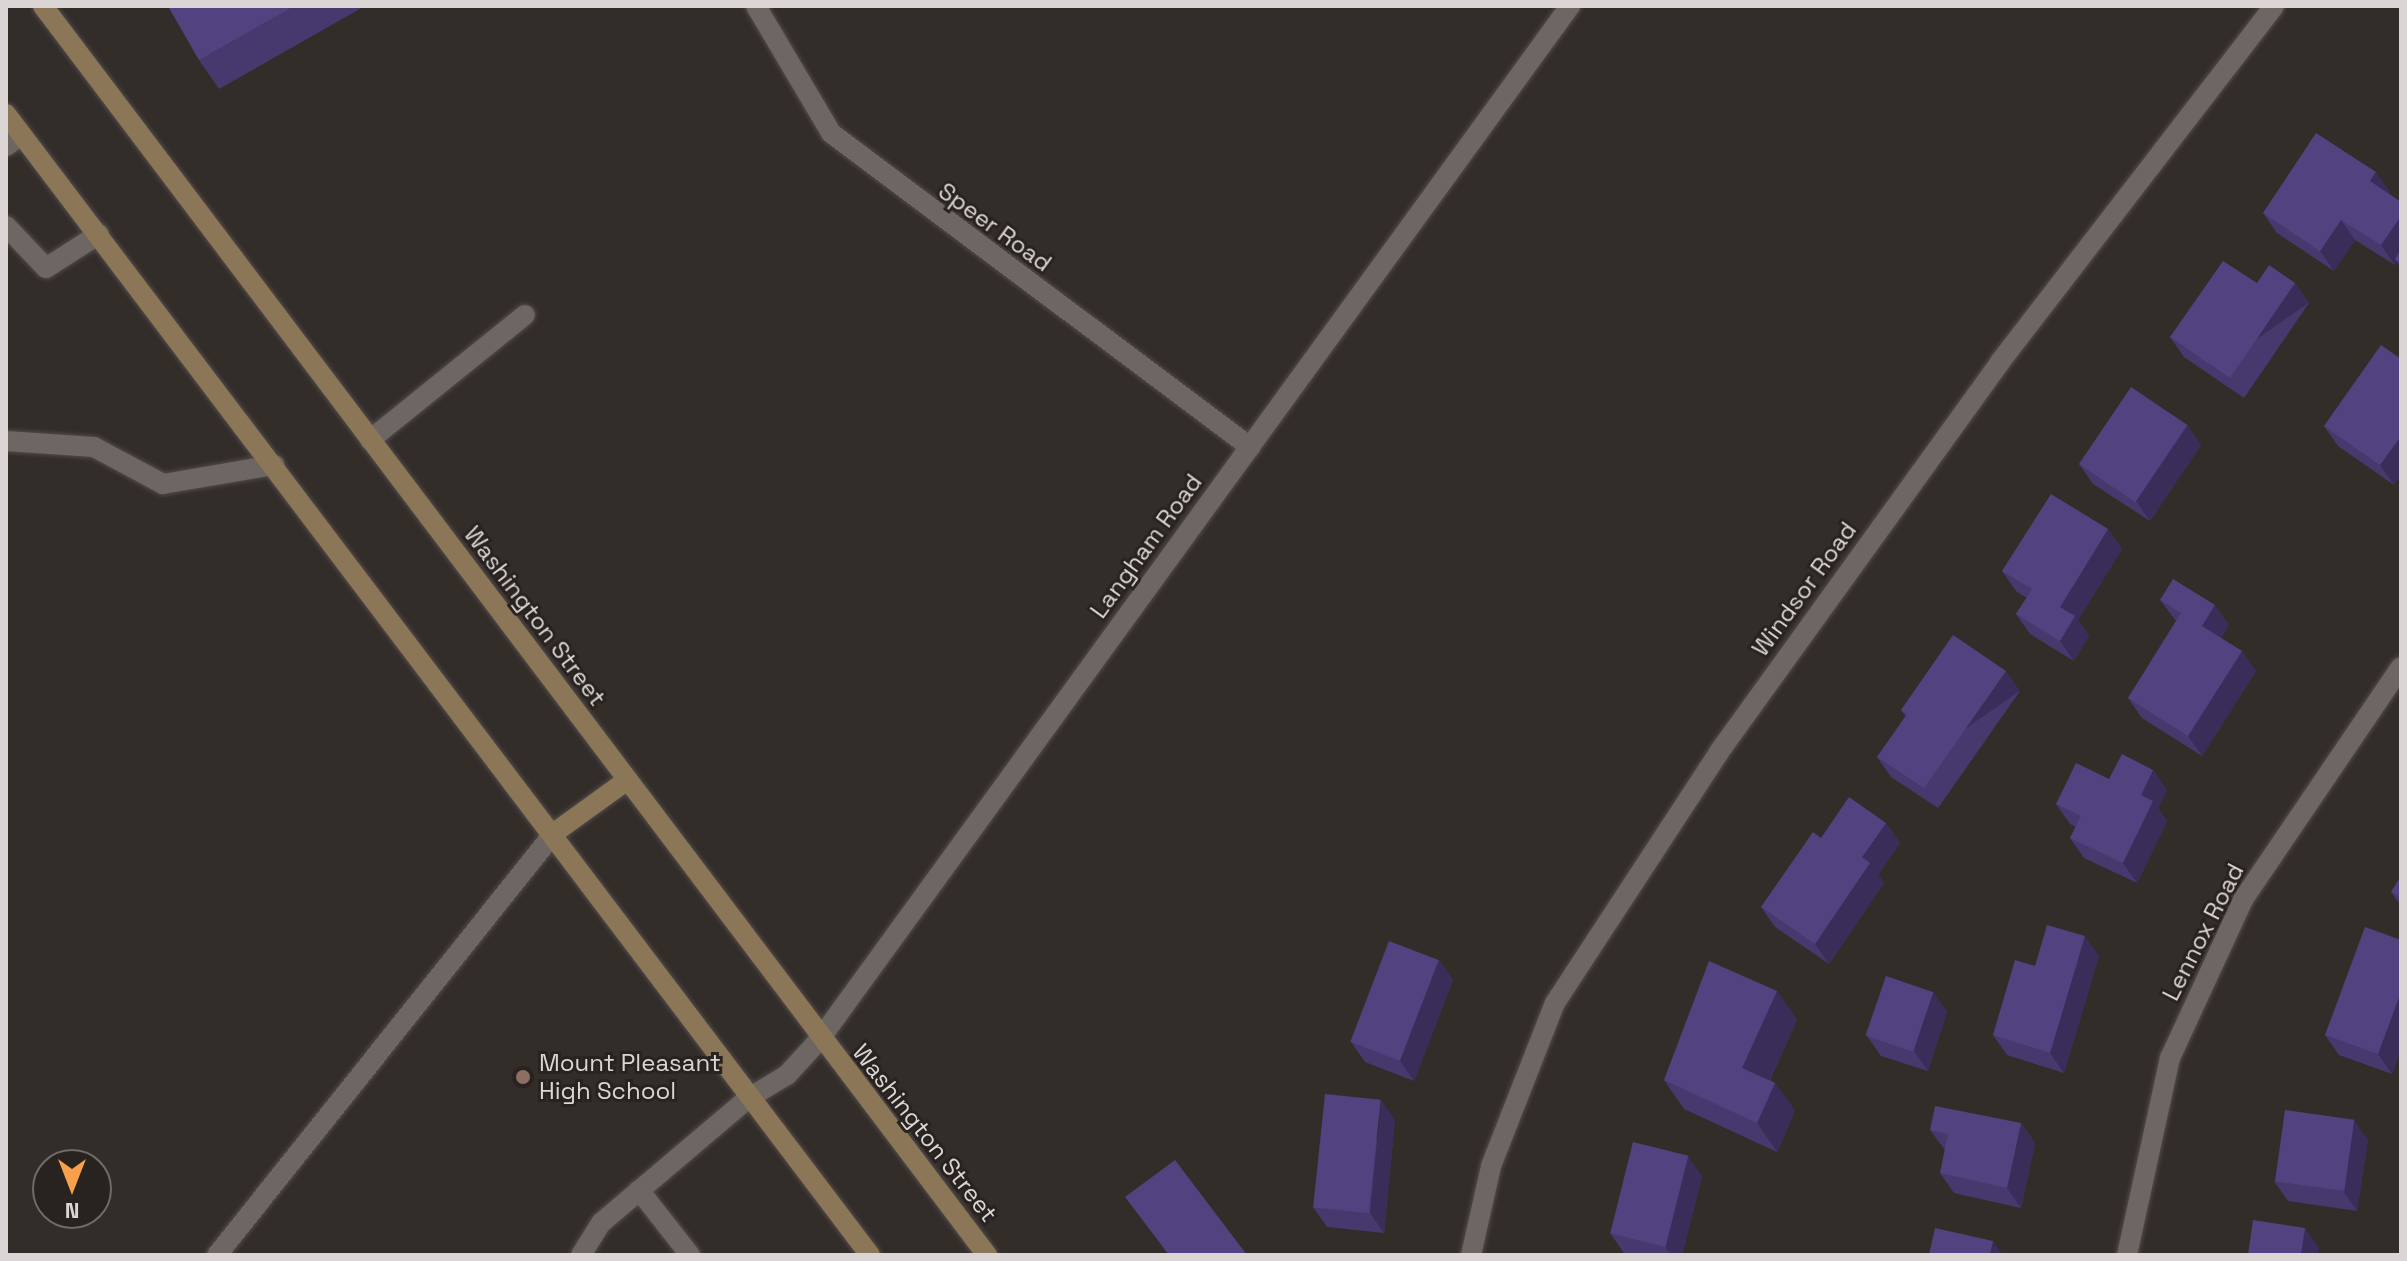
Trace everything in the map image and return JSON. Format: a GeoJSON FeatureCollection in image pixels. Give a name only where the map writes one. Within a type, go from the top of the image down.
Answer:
{"type":"FeatureCollection","features":[{"type":"Feature","properties":{"kind":"main road","name":"Washington Street"},"geometry":{"type":"LineString","coordinates":[[43,6],[820,1039],[987,1255]]}},
{"type":"Feature","properties":{"kind":"main road"},"geometry":{"type":"LineString","coordinates":[[6,114],[14,141],[99,234],[554,833],[747,1099],[870,1255]]}},
{"type":"Feature","properties":{"kind":"main road"},"geometry":{"type":"LineString","coordinates":[[554,833],[626,781]]}},
{"type":"Feature","properties":{"kind":"street","name":"Speer Road"},"geometry":{"type":"LineString","coordinates":[[756,6],[831,133],[1250,447]]}},
{"type":"Feature","properties":{"kind":"street","name":"Langham Road"},"geometry":{"type":"LineString","coordinates":[[581,1255],[601,1223],[747,1099],[787,1075],[820,1039],[1570,6]]}},
{"type":"Feature","properties":{"kind":"street","name":"Windsor Road"},"geometry":{"type":"LineString","coordinates":[[1471,1255],[1491,1166],[1555,1003],[1719,752],[1971,401],[2274,6]]}},
{"type":"Feature","properties":{"kind":"street"},"geometry":{"type":"LineString","coordinates":[[6,226],[46,268],[99,234]]}},
{"type":"Feature","properties":{"kind":"street"},"geometry":{"type":"LineString","coordinates":[[370,440],[525,315]]}},
{"type":"Feature","properties":{"kind":"street"},"geometry":{"type":"LineString","coordinates":[[6,441],[94,447],[163,484],[274,465]]}},
{"type":"Feature","properties":{"kind":"street","name":"Lennox Road"},"geometry":{"type":"LineString","coordinates":[[2127,1255],[2170,1058],[2219,951],[2244,898],[2401,667]]}},
{"type":"Feature","properties":{"kind":"street"},"geometry":{"type":"LineString","coordinates":[[217,1255],[554,833]]}},
{"type":"Feature","properties":{"kind":"street"},"geometry":{"type":"LineString","coordinates":[[639,1190],[690,1255]]}},
{"type":"Feature","properties":{"kind":"building"},"geometry":{"type":"Polygon","coordinates":[[[168,6],[294,6],[199,60],[168,6]]]}},
{"type":"Feature","properties":{"kind":"building"},"geometry":{"type":"Polygon","coordinates":[[[2316,133],[2376,172],[2370,181],[2401,202],[2401,216],[2381,245],[2341,220],[2320,251],[2263,213],[2316,133]]]}},
{"type":"Feature","properties":{"kind":"building"},"geometry":{"type":"Polygon","coordinates":[[[2223,261],[2257,283],[2269,265],[2295,283],[2230,378],[2170,337],[2223,261]]]}},
{"type":"Feature","properties":{"kind":"building"},"geometry":{"type":"Polygon","coordinates":[[[2381,345],[2401,359],[2401,436],[2380,465],[2324,426],[2381,345]]]}},
{"type":"Feature","properties":{"kind":"building"},"geometry":{"type":"Polygon","coordinates":[[[2131,387],[2187,425],[2135,502],[2079,464],[2131,387]]]}},
{"type":"Feature","properties":{"kind":"building"},"geometry":{"type":"Polygon","coordinates":[[[2051,494],[2108,529],[2060,607],[2075,616],[2060,641],[2016,614],[2032,589],[2002,571],[2051,494]]]}},
{"type":"Feature","properties":{"kind":"building"},"geometry":{"type":"Polygon","coordinates":[[[2173,579],[2215,605],[2202,626],[2242,651],[2188,736],[2128,698],[2181,613],[2160,600],[2173,579]]]}},
{"type":"Feature","properties":{"kind":"building"},"geometry":{"type":"Polygon","coordinates":[[[1953,635],[2006,671],[1924,788],[1877,757],[1907,714],[1901,710],[1953,635]]]}},
{"type":"Feature","properties":{"kind":"building"},"geometry":{"type":"Polygon","coordinates":[[[2122,754],[2153,770],[2141,795],[2153,801],[2123,863],[2070,838],[2081,816],[2056,804],[2076,763],[2109,779],[2122,754]]]}},
{"type":"Feature","properties":{"kind":"building"},"geometry":{"type":"Polygon","coordinates":[[[1849,797],[1886,823],[1862,857],[1870,863],[1815,944],[1761,907],[1813,832],[1821,838],[1849,797]]]}},
{"type":"Feature","properties":{"kind":"building"},"geometry":{"type":"Polygon","coordinates":[[[2401,876],[2401,898],[2391,892],[2401,876]]]}},
{"type":"Feature","properties":{"kind":"building"},"geometry":{"type":"Polygon","coordinates":[[[2047,925],[2085,936],[2050,1053],[1993,1035],[2015,960],[2035,966],[2047,925]]]}},
{"type":"Feature","properties":{"kind":"building"},"geometry":{"type":"Polygon","coordinates":[[[2365,927],[2401,940],[2401,992],[2378,1054],[2325,1035],[2365,927]]]}},
{"type":"Feature","properties":{"kind":"building"},"geometry":{"type":"Polygon","coordinates":[[[1389,941],[1438,960],[1400,1061],[1350,1042],[1389,941]]]}},
{"type":"Feature","properties":{"kind":"building"},"geometry":{"type":"Polygon","coordinates":[[[1709,961],[1777,991],[1742,1068],[1775,1083],[1757,1123],[1664,1080],[1709,961]]]}},
{"type":"Feature","properties":{"kind":"building"},"geometry":{"type":"Polygon","coordinates":[[[1886,976],[1933,992],[1913,1052],[1865,1036],[1886,976]]]}},
{"type":"Feature","properties":{"kind":"building"},"geometry":{"type":"Polygon","coordinates":[[[1325,1094],[1381,1100],[1369,1213],[1313,1207],[1325,1094]]]}},
{"type":"Feature","properties":{"kind":"building"},"geometry":{"type":"Polygon","coordinates":[[[1935,1106],[2021,1123],[2007,1188],[1940,1173],[1948,1134],[1930,1130],[1935,1106]]]}},
{"type":"Feature","properties":{"kind":"building"},"geometry":{"type":"Polygon","coordinates":[[[2285,1110],[2354,1120],[2344,1191],[2275,1181],[2285,1110]]]}},
{"type":"Feature","properties":{"kind":"building"},"geometry":{"type":"Polygon","coordinates":[[[1633,1142],[1688,1156],[1666,1247],[1610,1233],[1633,1142]]]}},
{"type":"Feature","properties":{"kind":"building"},"geometry":{"type":"Polygon","coordinates":[[[1175,1160],[1247,1255],[1169,1255],[1125,1197],[1175,1160]]]}},
{"type":"Feature","properties":{"kind":"building"},"geometry":{"type":"Polygon","coordinates":[[[2253,1220],[2305,1228],[2301,1255],[2248,1255],[2253,1220]]]}},
{"type":"Feature","properties":{"kind":"building"},"geometry":{"type":"Polygon","coordinates":[[[1935,1228],[1993,1241],[1990,1255],[1929,1255],[1935,1228]]]}},
{"type":"Feature","properties":{"kind":"place","name":"Mount Pleasant High School"},"geometry":{"type":"Point","coordinates":[523,1077]}}]}
